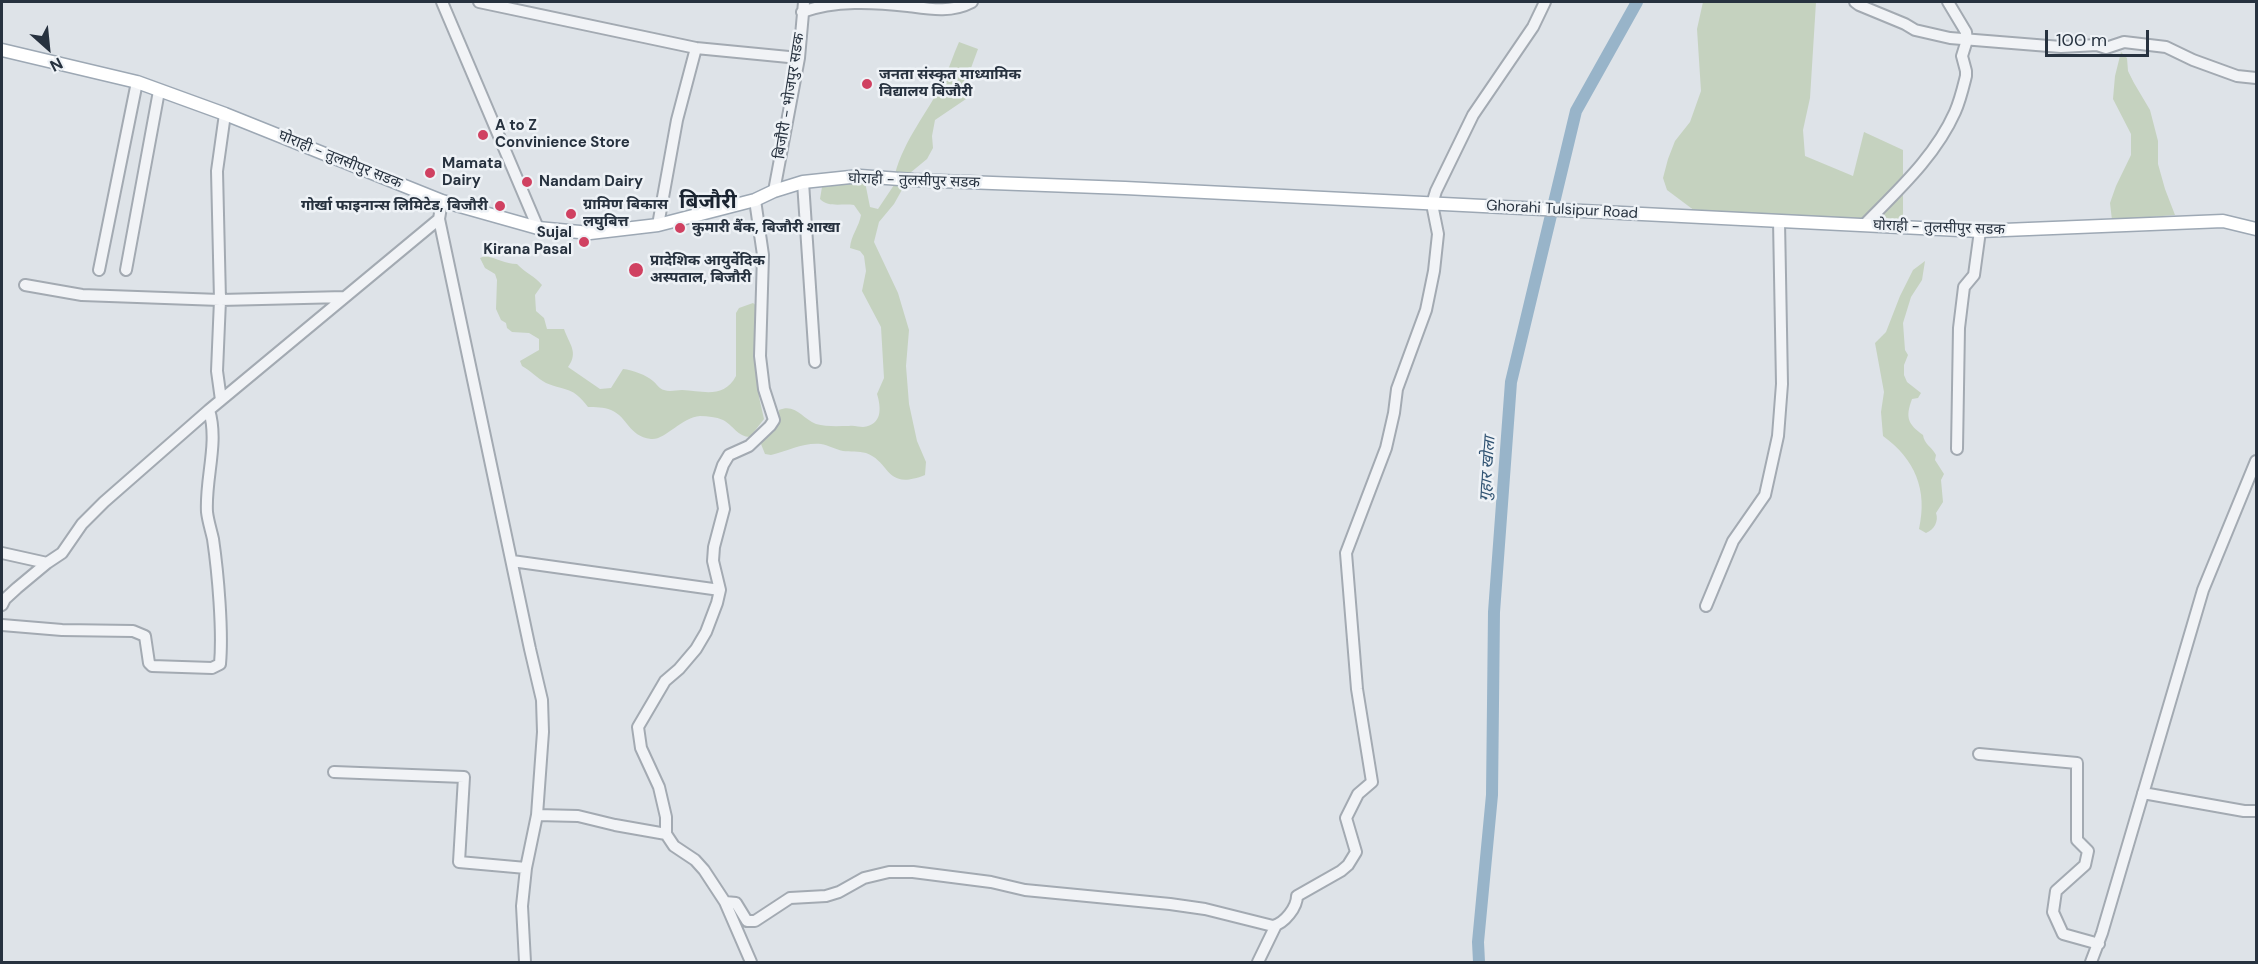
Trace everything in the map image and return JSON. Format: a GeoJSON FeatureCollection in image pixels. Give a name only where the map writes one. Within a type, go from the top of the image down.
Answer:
{"type":"FeatureCollection","features":[{"type":"Feature","properties":{"kind":"main road","name":"घोराही - तुलसीपुर सडक"},"geometry":{"type":"LineString","coordinates":[[2,50],[136,82],[225,114],[442,201],[538,228],[590,233],[658,225],[755,200],[803,182],[860,176],[1432,204]]}},
{"type":"Feature","properties":{"kind":"main road","name":"Ghorahi Tulsipur Road"},"geometry":{"type":"LineString","coordinates":[[1432,204],[1692,216]]}},
{"type":"Feature","properties":{"kind":"main road","name":"घोराही - तुलसीपुर सडक"},"geometry":{"type":"LineString","coordinates":[[1692,216],[1980,231],[2223,221],[2256,229]]}},
{"type":"Feature","properties":{"kind":"street"},"geometry":{"type":"LineString","coordinates":[[442,2],[538,228]]}},
{"type":"Feature","properties":{"kind":"street"},"geometry":{"type":"LineString","coordinates":[[479,2],[696,48],[799,58]]}},
{"type":"Feature","properties":{"kind":"street"},"geometry":{"type":"LineString","coordinates":[[803,7],[830,2],[892,3],[941,10],[963,7],[972,2]]}},
{"type":"Feature","properties":{"kind":"street"},"geometry":{"type":"LineString","coordinates":[[1258,963],[1276,925],[1294,909],[1297,896],[1341,871],[1353,856],[1346,818],[1358,794],[1372,782],[1357,688],[1346,553],[1386,448],[1397,389],[1426,310],[1434,271],[1438,234],[1432,204],[1436,191],[1473,115],[1533,27],[1545,2]]}},
{"type":"Feature","properties":{"kind":"street"},"geometry":{"type":"LineString","coordinates":[[1855,2],[1859,6],[1874,7],[1915,30],[1967,40],[2061,47],[2097,45],[2106,48],[2124,42],[2166,47],[2193,60],[2237,76],[2256,78]]}},
{"type":"Feature","properties":{"kind":"street"},"geometry":{"type":"LineString","coordinates":[[1864,225],[1916,171],[1945,133],[1956,110],[1966,76],[1962,56],[1967,40],[1948,2]]}},
{"type":"Feature","properties":{"kind":"street","name":"बिजौरी - भोजपुर सडक"},"geometry":{"type":"LineString","coordinates":[[774,191],[799,58],[803,7]]}},
{"type":"Feature","properties":{"kind":"street"},"geometry":{"type":"LineString","coordinates":[[658,225],[677,120],[696,48]]}},
{"type":"Feature","properties":{"kind":"street"},"geometry":{"type":"LineString","coordinates":[[99,270],[136,82]]}},
{"type":"Feature","properties":{"kind":"street"},"geometry":{"type":"LineString","coordinates":[[126,270],[159,92]]}},
{"type":"Feature","properties":{"kind":"street"},"geometry":{"type":"LineString","coordinates":[[222,400],[217,371],[220,300],[217,171],[225,114]]}},
{"type":"Feature","properties":{"kind":"street"},"geometry":{"type":"LineString","coordinates":[[803,182],[815,362]]}},
{"type":"Feature","properties":{"kind":"street"},"geometry":{"type":"LineString","coordinates":[[751,963],[725,902],[695,860],[674,846],[666,834],[666,817],[659,787],[641,748],[639,727],[642,718],[665,681],[696,649],[706,632],[720,590],[713,561],[714,547],[724,509],[719,477],[723,465],[729,455],[749,447],[774,420],[764,389],[760,356],[763,255],[755,200]]}},
{"type":"Feature","properties":{"kind":"street"},"geometry":{"type":"LineString","coordinates":[[442,201],[440,219],[542,700],[543,732],[537,815],[526,868],[522,906],[525,963]]}},
{"type":"Feature","properties":{"kind":"street"},"geometry":{"type":"LineString","coordinates":[[2,605],[5,599],[62,553],[82,525],[104,502],[209,410],[440,219]]}},
{"type":"Feature","properties":{"kind":"street"},"geometry":{"type":"LineString","coordinates":[[1706,606],[1733,541],[1765,495],[1778,436],[1782,384],[1779,221]]}},
{"type":"Feature","properties":{"kind":"street"},"geometry":{"type":"LineString","coordinates":[[1956,449],[1959,328],[1964,288],[1974,275],[1980,231]]}},
{"type":"Feature","properties":{"kind":"street"},"geometry":{"type":"LineString","coordinates":[[25,285],[82,295],[220,300],[345,297]]}},
{"type":"Feature","properties":{"kind":"street"},"geometry":{"type":"LineString","coordinates":[[2,625],[63,630],[133,631],[145,636],[149,663],[152,666],[212,668],[220,664],[217,586],[213,541],[207,512],[212,421],[209,410]]}},
{"type":"Feature","properties":{"kind":"street"},"geometry":{"type":"LineString","coordinates":[[2091,963],[2203,590],[2256,461]]}},
{"type":"Feature","properties":{"kind":"street"},"geometry":{"type":"LineString","coordinates":[[2,553],[47,563]]}},
{"type":"Feature","properties":{"kind":"street"},"geometry":{"type":"LineString","coordinates":[[512,561],[720,590]]}},
{"type":"Feature","properties":{"kind":"street"},"geometry":{"type":"LineString","coordinates":[[1979,754],[2077,763],[2077,840],[2088,851],[2085,865],[2056,891],[2053,912],[2063,934],[2098,944]]}},
{"type":"Feature","properties":{"kind":"street"},"geometry":{"type":"LineString","coordinates":[[334,772],[464,777],[459,862],[526,868]]}},
{"type":"Feature","properties":{"kind":"street"},"geometry":{"type":"LineString","coordinates":[[2143,793],[2244,811],[2256,811]]}},
{"type":"Feature","properties":{"kind":"street"},"geometry":{"type":"LineString","coordinates":[[537,815],[578,816],[666,834]]}},
{"type":"Feature","properties":{"kind":"street"},"geometry":{"type":"LineString","coordinates":[[725,902],[736,903],[747,921],[755,921],[790,898],[826,896],[839,892],[864,878],[888,872],[913,872],[991,882],[1025,890],[1182,906],[1276,925]]}},
{"type":"Feature","properties":{"kind":"green space"},"geometry":{"type":"Polygon","coordinates":[[[1703,2],[1816,2],[1810,98],[1803,130],[1805,156],[1853,176],[1864,132],[1903,150],[1903,222],[1695,211],[1667,190],[1663,178],[1668,159],[1675,141],[1690,122],[1701,91],[1697,29],[1703,2]]]}},
{"type":"Feature","properties":{"kind":"green space"},"geometry":{"type":"Polygon","coordinates":[[[959,42],[978,49],[971,68],[966,99],[935,120],[932,136],[933,148],[927,159],[910,173],[895,174],[910,138],[943,82],[959,42]]]}},
{"type":"Feature","properties":{"kind":"green space"},"geometry":{"type":"Polygon","coordinates":[[[2121,52],[2127,58],[2128,71],[2150,110],[2158,141],[2158,164],[2175,215],[2112,220],[2110,203],[2131,155],[2131,134],[2113,99],[2115,76],[2121,52]]]}},
{"type":"Feature","properties":{"kind":"green space"},"geometry":{"type":"Polygon","coordinates":[[[865,182],[870,207],[878,209],[894,185],[903,188],[894,204],[879,222],[874,242],[898,293],[909,330],[906,366],[909,404],[917,441],[926,462],[925,475],[912,479],[902,480],[895,477],[874,457],[866,453],[843,451],[815,444],[771,455],[765,454],[761,444],[762,438],[777,427],[779,410],[785,408],[790,408],[816,424],[824,426],[870,426],[879,415],[877,394],[884,378],[881,327],[862,291],[866,271],[864,256],[860,251],[850,248],[861,215],[854,205],[832,204],[820,199],[822,187],[865,182]]]}},
{"type":"Feature","properties":{"kind":"green space"},"geometry":{"type":"Polygon","coordinates":[[[485,256],[517,264],[542,285],[535,295],[536,311],[544,318],[547,329],[564,329],[573,352],[568,367],[600,389],[611,388],[623,369],[643,375],[666,391],[712,392],[725,388],[736,376],[736,313],[739,308],[753,303],[757,306],[759,397],[764,419],[750,437],[742,435],[723,420],[700,416],[687,420],[656,439],[651,439],[637,434],[617,413],[602,408],[588,407],[583,400],[569,390],[546,383],[522,366],[520,361],[539,350],[539,339],[529,333],[512,332],[501,320],[496,309],[497,280],[495,274],[485,268],[480,258],[485,256]]]}},
{"type":"Feature","properties":{"kind":"green space"},"geometry":{"type":"Polygon","coordinates":[[[1925,261],[1922,280],[1911,297],[1903,323],[1905,350],[1908,355],[1904,365],[1904,375],[1907,382],[1921,393],[1918,398],[1912,399],[1909,420],[1923,435],[1936,455],[1935,460],[1944,474],[1941,480],[1943,502],[1936,513],[1935,525],[1926,533],[1919,529],[1922,501],[1916,476],[1903,455],[1883,436],[1881,412],[1884,392],[1875,343],[1886,332],[1913,270],[1925,261]]]}},
{"type":"Feature","properties":{"kind":"waterway","name":"गुहार खोला"},"geometry":{"type":"LineString","coordinates":[[1479,962],[1478,942],[1492,795],[1494,612],[1511,382],[1576,111],[1637,2]]}},
{"type":"Feature","properties":{"kind":"place","name":"जनता संस्कृत माध्यामिक विद्यालय बिजौरी"},"geometry":{"type":"Point","coordinates":[867,84]}},
{"type":"Feature","properties":{"kind":"place","name":"A to Z Convinience Store"},"geometry":{"type":"Point","coordinates":[483,135]}},
{"type":"Feature","properties":{"kind":"place","name":"Mamata Dairy"},"geometry":{"type":"Point","coordinates":[430,173]}},
{"type":"Feature","properties":{"kind":"place","name":"Nandam Dairy"},"geometry":{"type":"Point","coordinates":[527,182]}},
{"type":"Feature","properties":{"kind":"place","name":"गोर्खा फाइनान्स लिमिटेड, बिजौरी"},"geometry":{"type":"Point","coordinates":[500,206]}},
{"type":"Feature","properties":{"kind":"place","name":"ग्रामिण बिकास लघुबित्त"},"geometry":{"type":"Point","coordinates":[571,214]}},
{"type":"Feature","properties":{"kind":"place","name":"कुमारी बैंक, बिजौरी शाखा"},"geometry":{"type":"Point","coordinates":[680,228]}},
{"type":"Feature","properties":{"kind":"place","name":"Sujal Kirana Pasal"},"geometry":{"type":"Point","coordinates":[584,242]}},
{"type":"Feature","properties":{"kind":"place","name":"प्रादेशिक आयुर्वेदिक अस्पताल, बिजौरी"},"geometry":{"type":"Point","coordinates":[636,270]}},
{"type":"Feature","properties":{"kind":"district","name":"बिजौरी"},"geometry":{"type":"Point","coordinates":[708,202]}}]}
